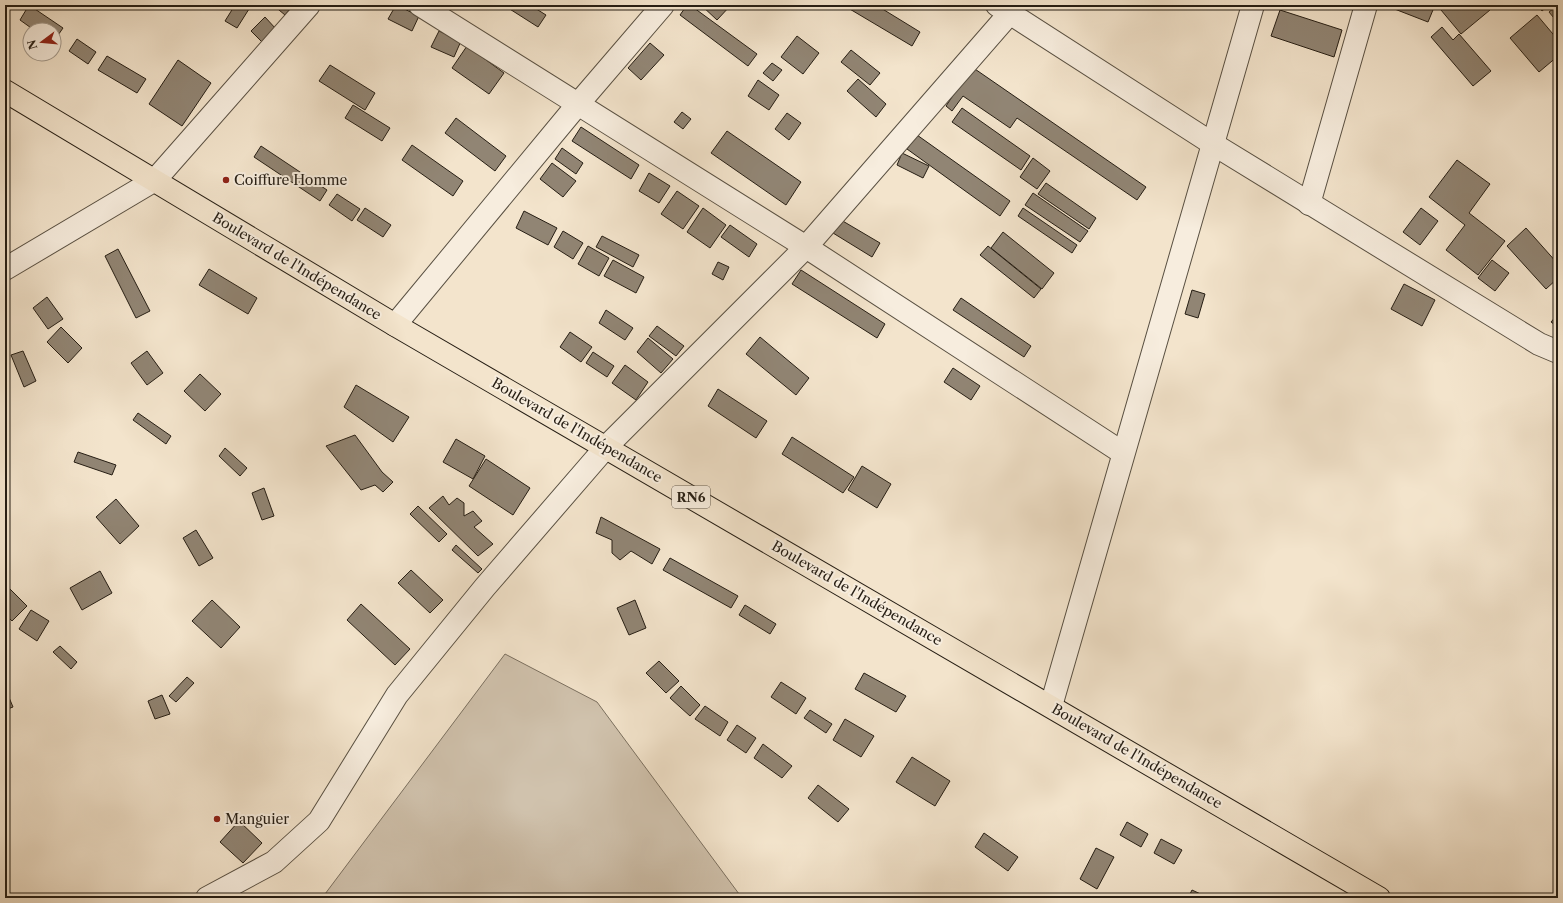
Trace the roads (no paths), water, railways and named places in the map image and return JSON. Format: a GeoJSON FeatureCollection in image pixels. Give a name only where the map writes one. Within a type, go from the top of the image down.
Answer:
{"type":"FeatureCollection","features":[{"type":"Feature","properties":{"kind":"highway","name":"Boulevard de l'Indépendance"},"geometry":{"type":"LineString","coordinates":[[5,91],[395,325],[1379,898]]}},
{"type":"Feature","properties":{"kind":"street"},"geometry":{"type":"LineString","coordinates":[[5,269],[154,180],[309,5]]}},
{"type":"Feature","properties":{"kind":"street"},"geometry":{"type":"LineString","coordinates":[[420,5],[806,247],[1123,453]]}},
{"type":"Feature","properties":{"kind":"street"},"geometry":{"type":"LineString","coordinates":[[395,325],[578,104],[663,5]]}},
{"type":"Feature","properties":{"kind":"street"},"geometry":{"type":"LineString","coordinates":[[1051,706],[1253,5]]}},
{"type":"Feature","properties":{"kind":"street"},"geometry":{"type":"LineString","coordinates":[[1309,204],[1366,5]]}},
{"type":"Feature","properties":{"kind":"street"},"geometry":{"type":"LineString","coordinates":[[207,898],[274,862],[318,821],[397,695],[485,587],[606,447],[806,247],[1003,9],[1309,204],[1539,344],[1558,352]]}},
{"type":"Feature","properties":{"kind":"place","name":"Coiffure Homme"},"geometry":{"type":"Point","coordinates":[226,180]}},
{"type":"Feature","properties":{"kind":"place","name":"Manguier"},"geometry":{"type":"Point","coordinates":[217,819]}}]}
